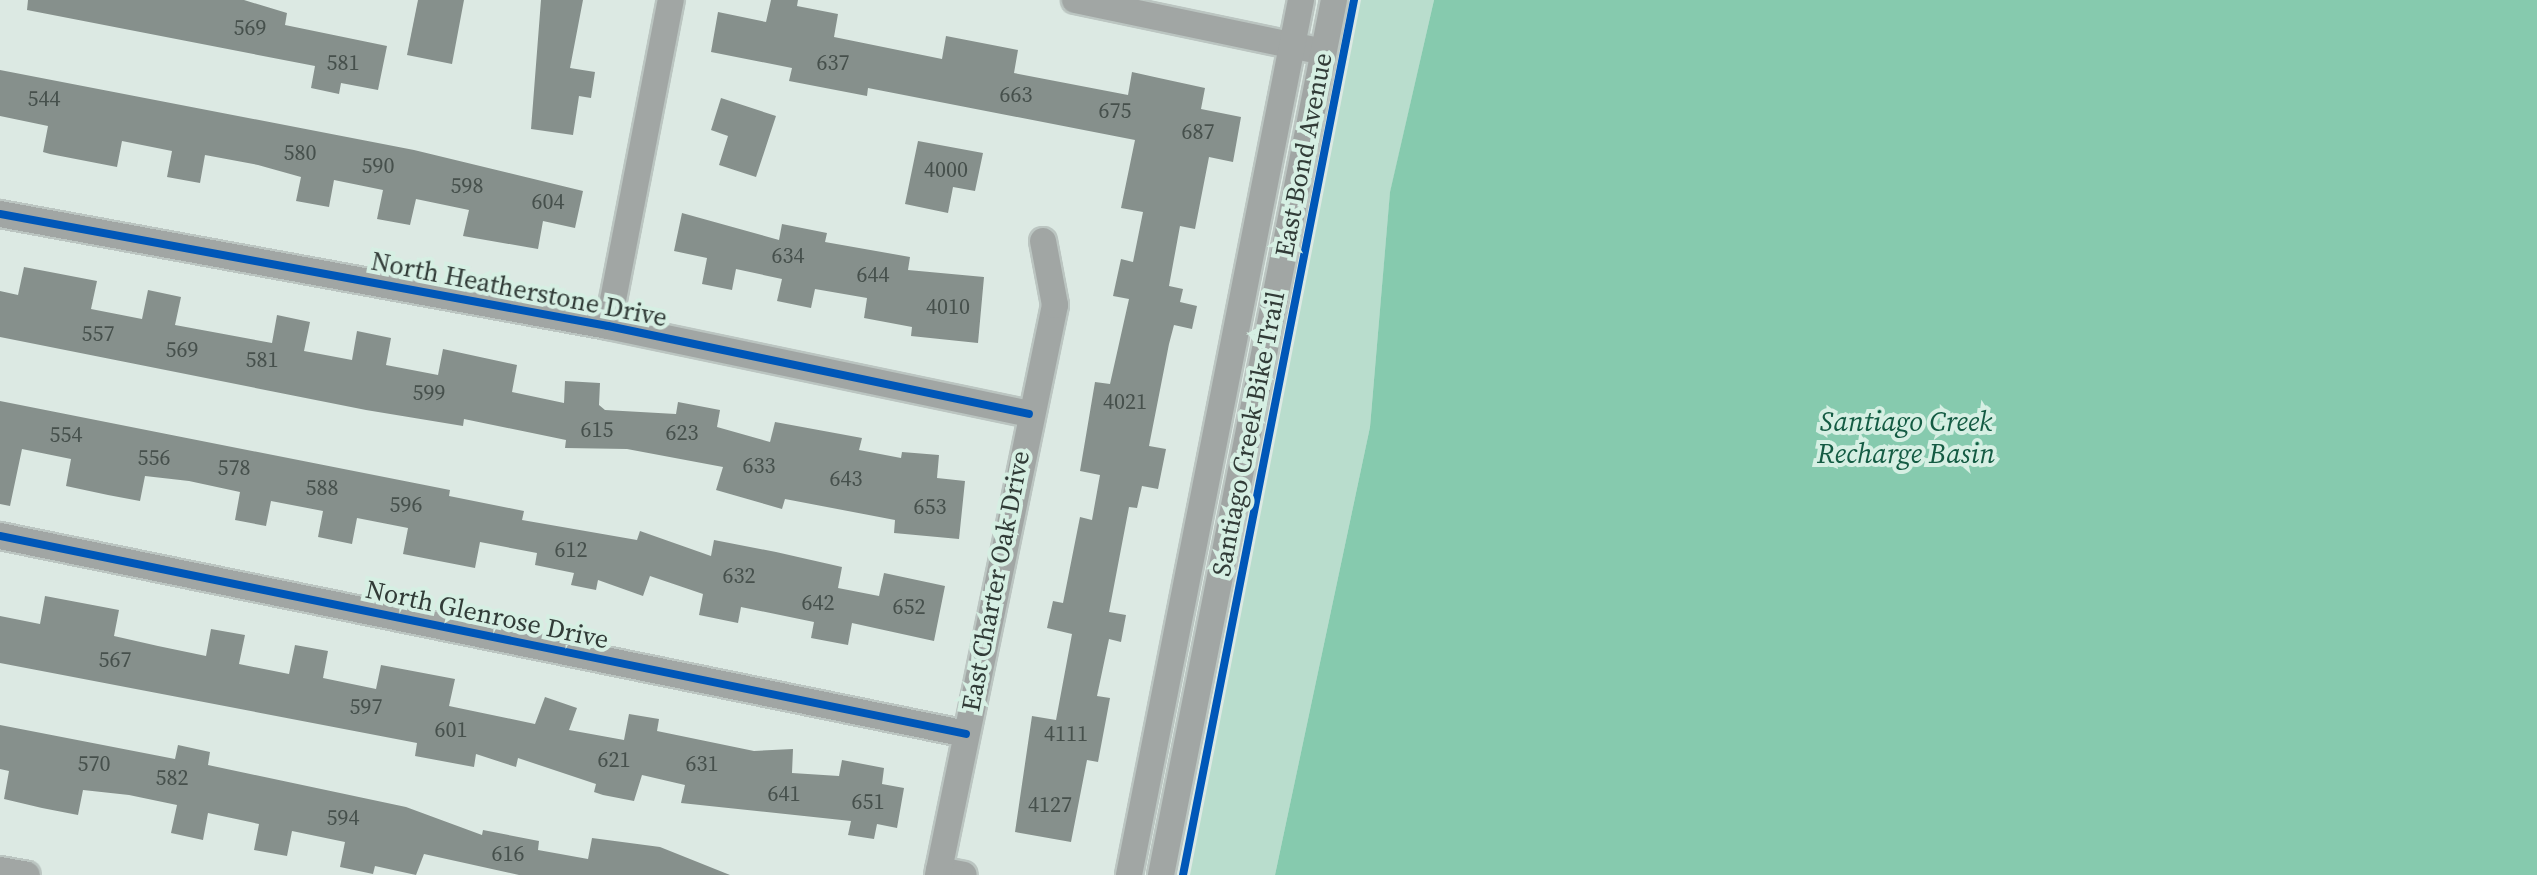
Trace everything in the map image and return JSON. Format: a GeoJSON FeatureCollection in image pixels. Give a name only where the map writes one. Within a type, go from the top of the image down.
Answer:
{"type":"FeatureCollection","features":[{"type":"Feature","properties":{"kind":"street"},"geometry":{"type":"LineString","coordinates":[[608,326],[671,0]]}},
{"type":"Feature","properties":{"kind":"street"},"geometry":{"type":"LineString","coordinates":[[1075,0],[1324,51]]}},
{"type":"Feature","properties":{"kind":"street","name":"East Bond Avenue"},"geometry":{"type":"LineString","coordinates":[[1129,875],[1301,0]]}},
{"type":"Feature","properties":{"kind":"street","name":"East Bond Avenue"},"geometry":{"type":"LineString","coordinates":[[1161,875],[1334,0]]}},
{"type":"Feature","properties":{"kind":"street","name":"North Heatherstone Drive"},"geometry":{"type":"LineString","coordinates":[[0,214],[608,326],[1029,414]]}},
{"type":"Feature","properties":{"kind":"street","name":"East Charter Oak Drive"},"geometry":{"type":"LineString","coordinates":[[947,873],[966,734],[1029,414],[1055,305],[1043,241]]}},
{"type":"Feature","properties":{"kind":"street","name":"North Glenrose Drive"},"geometry":{"type":"LineString","coordinates":[[0,536],[966,734]]}},
{"type":"Feature","properties":{"kind":"street"},"geometry":{"type":"LineString","coordinates":[[0,870],[27,875]]}},
{"type":"Feature","properties":{"kind":"shaded area"},"geometry":{"type":"Polygon","coordinates":[[[1361,0],[1434,0],[1390,193],[1370,427],[1275,875],[1190,875],[1361,0]]]}},
{"type":"Feature","properties":{"kind":"water","name":"Santiago Creek Recharge Basin"},"geometry":{"type":"Polygon","coordinates":[[[1434,0],[2537,0],[2537,875],[1275,875],[1370,427],[1390,192],[1434,0]]]}},
{"type":"Feature","properties":{"kind":"building"},"geometry":{"type":"Polygon","coordinates":[[[28,0],[244,0],[287,13],[285,25],[387,46],[378,90],[341,83],[339,94],[311,88],[315,66],[27,10],[28,0]]]}},
{"type":"Feature","properties":{"kind":"building"},"geometry":{"type":"Polygon","coordinates":[[[418,0],[464,0],[452,64],[407,55],[418,0]]]}},
{"type":"Feature","properties":{"kind":"building"},"geometry":{"type":"Polygon","coordinates":[[[541,0],[583,0],[570,68],[595,72],[591,98],[579,96],[573,135],[531,129],[541,0]]]}},
{"type":"Feature","properties":{"kind":"building"},"geometry":{"type":"Polygon","coordinates":[[[771,0],[798,0],[797,6],[838,14],[834,37],[942,59],[946,36],[1018,50],[1014,73],[1128,95],[1132,72],[1205,88],[1201,109],[1241,117],[1233,162],[1209,157],[1195,229],[1180,226],[1169,286],[1183,289],[1180,302],[1197,306],[1192,329],[1174,325],[1169,344],[1149,446],[1166,449],[1158,489],[1142,486],[1137,508],[1129,507],[1109,612],[1126,615],[1121,642],[1109,639],[1097,696],[1110,698],[1098,762],[1087,760],[1071,842],[1015,832],[1032,716],[1056,720],[1072,634],[1047,628],[1053,601],[1063,603],[1080,517],[1092,520],[1100,475],[1080,471],[1095,382],[1110,384],[1129,299],[1113,296],[1121,259],[1133,262],[1143,212],[1121,208],[1135,140],[868,88],[867,96],[789,81],[792,68],[711,52],[718,12],[766,22],[771,0]]]}},
{"type":"Feature","properties":{"kind":"building"},"geometry":{"type":"Polygon","coordinates":[[[0,70],[414,150],[583,191],[575,228],[543,221],[538,249],[463,236],[469,210],[416,199],[410,225],[377,219],[383,190],[334,180],[329,207],[296,201],[301,177],[258,165],[205,155],[200,183],[167,177],[172,151],[122,141],[117,167],[50,154],[43,152],[48,126],[0,116],[0,70]]]}},
{"type":"Feature","properties":{"kind":"building"},"geometry":{"type":"Polygon","coordinates":[[[721,98],[776,116],[756,177],[719,165],[728,136],[711,130],[721,98]]]}},
{"type":"Feature","properties":{"kind":"building"},"geometry":{"type":"Polygon","coordinates":[[[918,141],[983,153],[975,191],[953,187],[948,213],[905,204],[918,141]]]}},
{"type":"Feature","properties":{"kind":"building"},"geometry":{"type":"Polygon","coordinates":[[[682,213],[779,240],[782,224],[827,233],[825,242],[910,257],[908,270],[984,277],[978,343],[911,336],[912,327],[864,318],[867,298],[815,289],[811,308],[777,301],[782,279],[736,269],[732,290],[702,284],[707,258],[674,251],[682,213]]]}},
{"type":"Feature","properties":{"kind":"building"},"geometry":{"type":"Polygon","coordinates":[[[24,267],[97,281],[91,309],[142,319],[148,290],[181,297],[175,325],[272,343],[277,315],[310,322],[304,351],[352,360],[357,331],[391,338],[386,365],[438,375],[443,349],[517,365],[512,392],[564,403],[565,381],[600,383],[599,405],[605,410],[676,414],[678,402],[720,410],[717,427],[770,442],[775,422],[862,438],[859,450],[901,458],[902,452],[939,455],[937,478],[965,481],[959,539],[894,533],[895,520],[785,499],[782,509],[716,490],[723,467],[627,449],[565,448],[566,440],[464,419],[463,426],[366,410],[0,337],[0,291],[18,295],[24,267]]]}},
{"type":"Feature","properties":{"kind":"building"},"geometry":{"type":"Polygon","coordinates":[[[0,401],[450,490],[449,496],[524,511],[522,520],[637,540],[640,531],[711,556],[714,540],[776,552],[842,567],[838,588],[879,596],[884,573],[945,586],[934,641],[852,623],[848,645],[811,638],[814,622],[741,607],[738,623],[699,615],[703,594],[650,576],[643,596],[598,580],[596,590],[571,585],[574,573],[535,565],[537,553],[480,542],[475,568],[403,554],[408,528],[357,518],[352,544],[318,537],[323,511],[271,501],[266,526],[235,520],[240,492],[189,481],[145,476],[140,501],[108,495],[66,486],[71,459],[22,449],[10,506],[0,504],[0,401]]]}},
{"type":"Feature","properties":{"kind":"building"},"geometry":{"type":"Polygon","coordinates":[[[45,596],[119,610],[114,636],[206,656],[211,629],[245,635],[239,664],[289,674],[295,645],[328,651],[323,678],[376,689],[381,665],[455,679],[449,706],[535,724],[545,697],[577,708],[569,730],[624,740],[629,714],[659,719],[657,731],[754,751],[793,749],[792,773],[839,776],[842,760],[884,768],[882,784],[904,788],[897,828],[877,824],[874,839],[848,835],[851,821],[681,803],[685,785],[642,775],[634,801],[594,792],[596,784],[518,758],[516,767],[476,754],[474,767],[415,756],[417,743],[0,663],[0,616],[40,624],[45,596]]]}},
{"type":"Feature","properties":{"kind":"building"},"geometry":{"type":"Polygon","coordinates":[[[0,725],[175,759],[178,745],[210,752],[208,765],[406,807],[482,835],[483,830],[539,841],[538,850],[588,859],[592,838],[660,847],[730,875],[519,875],[424,854],[416,875],[375,866],[373,874],[340,867],[345,842],[292,831],[287,856],[254,850],[259,824],[208,813],[203,840],[171,833],[177,805],[129,795],[83,790],[78,815],[42,808],[4,799],[9,771],[0,769],[0,725]]]}},
{"type":"Feature","properties":{"kind":"cycle path","name":"Santiago Creek Bike Trail"},"geometry":{"type":"LineString","coordinates":[[1183,875],[1354,0]]}},
{"type":"Feature","properties":{"kind":"cycle path"},"geometry":{"type":"LineString","coordinates":[[0,214],[608,326],[1029,414]]}},
{"type":"Feature","properties":{"kind":"cycle path"},"geometry":{"type":"LineString","coordinates":[[0,536],[966,734]]}}]}
